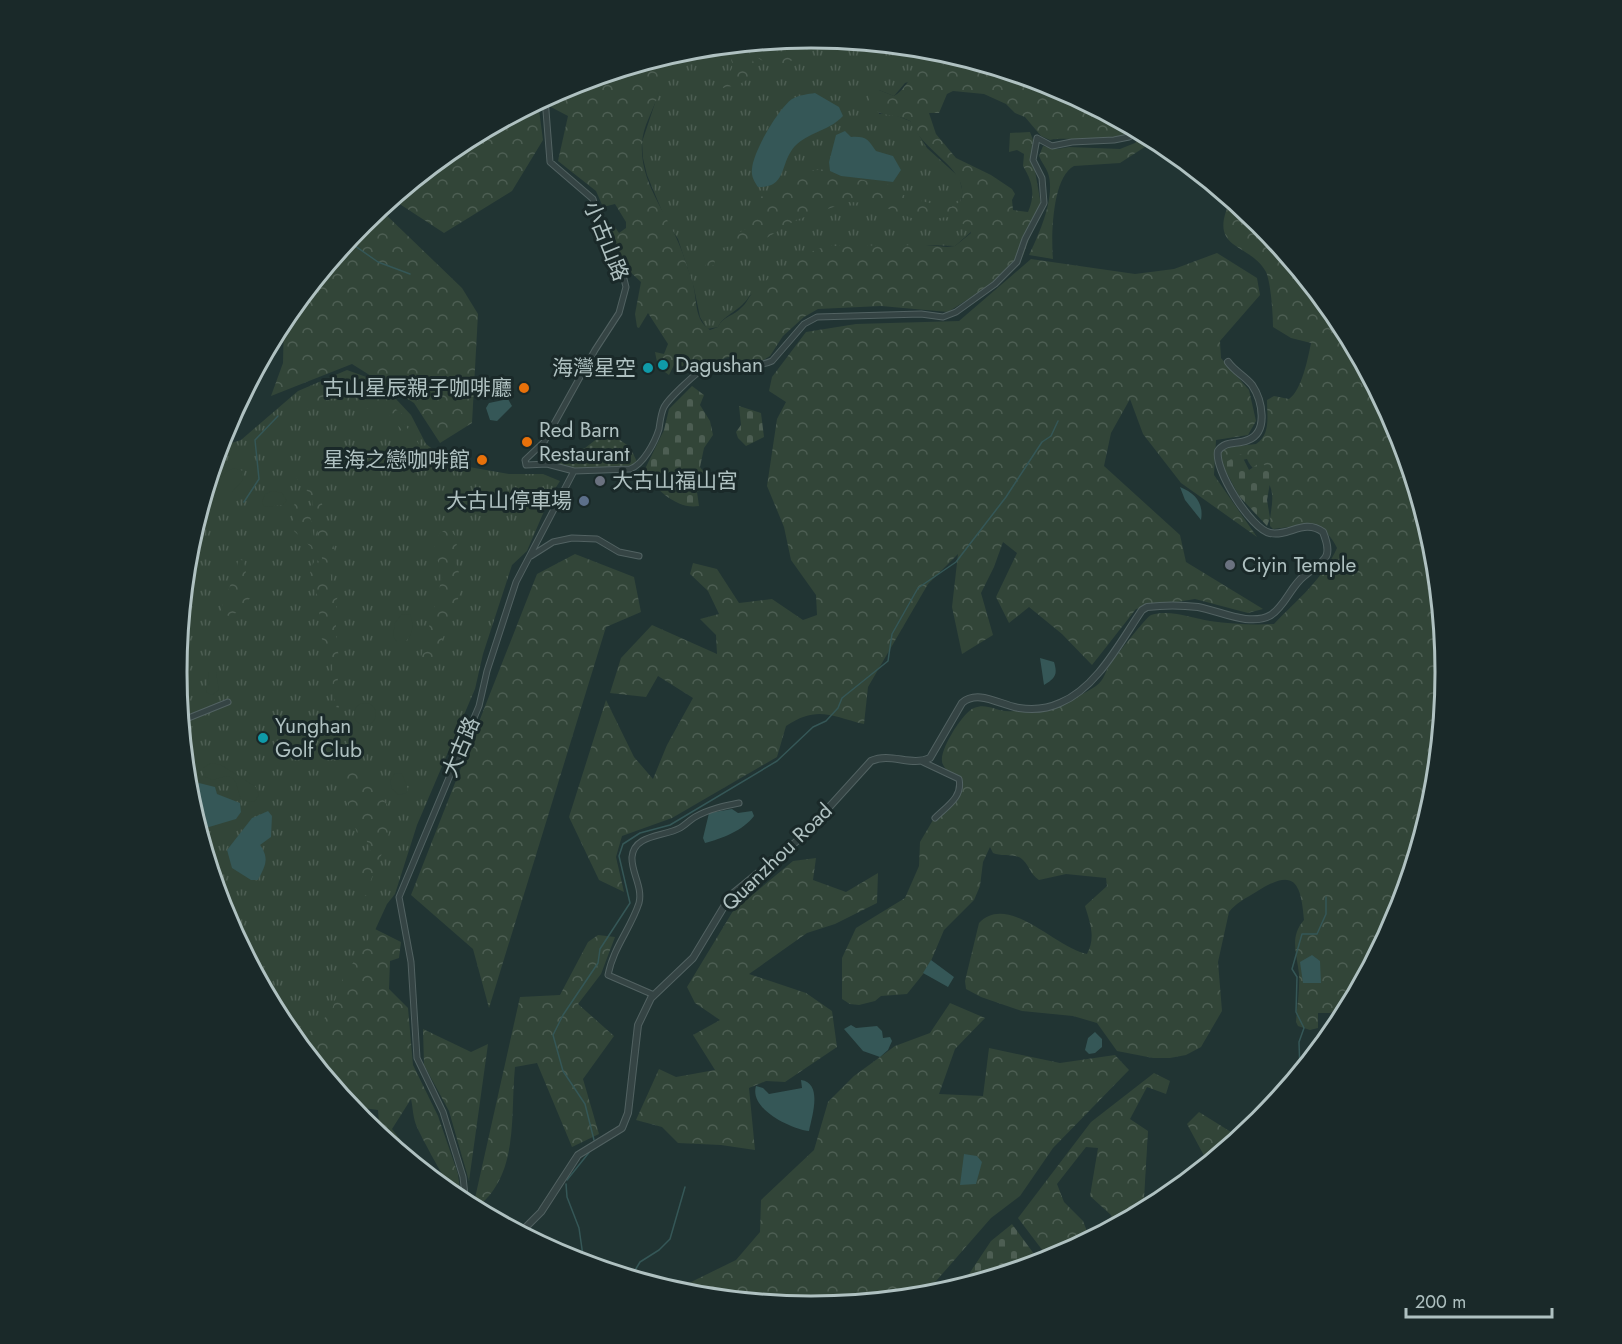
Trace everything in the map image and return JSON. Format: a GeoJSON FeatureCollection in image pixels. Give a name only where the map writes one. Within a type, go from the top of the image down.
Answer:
{"type":"FeatureCollection","features":[{"type":"Feature","properties":{"kind":"street","name":"小古山路"},"geometry":{"type":"LineString","coordinates":[[546,107],[550,162],[593,199],[602,230],[621,267],[626,287],[619,313],[595,350],[544,442],[525,460],[526,465],[547,464],[574,471]]}},
{"type":"Feature","properties":{"kind":"street"},"geometry":{"type":"LineString","coordinates":[[574,471],[630,469],[638,466],[658,433],[664,407],[700,371],[727,363],[758,366],[766,364],[772,361],[804,324],[817,317],[921,314],[942,317],[956,312],[1017,262],[1025,239],[1044,202],[1042,178],[1034,160],[1037,138],[1052,146],[1131,137]]}},
{"type":"Feature","properties":{"kind":"street"},"geometry":{"type":"LineString","coordinates":[[935,818],[959,794],[961,787],[959,779],[923,762],[934,754],[962,703],[970,698],[982,697],[1017,708],[1041,708],[1074,696],[1098,672],[1142,610],[1147,607],[1196,607],[1233,616],[1260,618],[1271,615],[1294,585],[1325,561],[1328,551],[1323,532],[1308,526],[1277,534],[1267,533],[1250,518],[1222,474],[1216,457],[1218,451],[1228,443],[1247,441],[1256,436],[1262,422],[1256,392],[1228,362]]}},
{"type":"Feature","properties":{"kind":"street","name":"大古路"},"geometry":{"type":"LineString","coordinates":[[465,1191],[463,1177],[443,1112],[417,1058],[411,962],[399,897],[479,706],[513,591],[574,471]]}},
{"type":"Feature","properties":{"kind":"street"},"geometry":{"type":"LineString","coordinates":[[530,557],[554,542],[572,538],[597,539],[619,552],[639,556]]}},
{"type":"Feature","properties":{"kind":"street"},"geometry":{"type":"LineString","coordinates":[[188,718],[228,702]]}},
{"type":"Feature","properties":{"kind":"street","name":"Quanzhou Road"},"geometry":{"type":"LineString","coordinates":[[526,1227],[541,1212],[578,1155],[622,1128],[628,1113],[638,1025],[654,995],[693,958],[731,895],[802,837],[871,761],[886,758],[923,762]]}},
{"type":"Feature","properties":{"kind":"street"},"geometry":{"type":"LineString","coordinates":[[654,995],[609,975],[611,958],[627,930],[640,899],[632,859],[634,849],[643,839],[679,829],[695,817],[715,808],[739,803]]}},
{"type":"Feature","properties":{"kind":"green space"},"geometry":{"type":"Polygon","coordinates":[[[819,48],[780,64],[768,63],[757,57],[752,51],[788,51],[819,48]]]}},
{"type":"Feature","properties":{"kind":"green space"},"geometry":{"type":"Polygon","coordinates":[[[770,49],[852,49],[892,53],[957,66],[905,83],[894,96],[879,90],[879,114],[892,114],[910,121],[927,148],[959,177],[963,193],[961,201],[971,232],[955,246],[926,245],[750,295],[718,327],[707,329],[700,317],[694,288],[678,239],[667,223],[647,175],[643,158],[642,142],[658,94],[660,74],[664,66],[730,53],[770,49]]]}},
{"type":"Feature","properties":{"kind":"green space"},"geometry":{"type":"Polygon","coordinates":[[[749,51],[754,68],[748,79],[742,83],[723,88],[721,85],[732,67],[729,53],[749,51]]]}},
{"type":"Feature","properties":{"kind":"green space"},"geometry":{"type":"Polygon","coordinates":[[[941,65],[955,65],[1012,81],[1050,95],[1126,134],[1105,140],[1050,140],[1041,136],[1025,117],[1015,113],[1006,104],[984,94],[953,91],[947,94],[939,113],[929,113],[936,134],[956,158],[991,175],[1012,189],[1015,194],[1012,200],[1013,210],[1028,212],[1032,193],[1031,182],[1023,166],[1024,154],[1017,150],[1009,152],[1010,133],[1030,132],[1035,145],[1034,165],[1041,205],[1023,256],[1012,271],[948,312],[881,306],[818,309],[804,317],[783,336],[770,356],[762,361],[751,362],[728,357],[698,368],[674,365],[669,375],[658,367],[655,352],[664,354],[668,344],[648,313],[639,328],[637,327],[635,314],[641,282],[627,269],[607,226],[607,223],[613,224],[619,233],[626,228],[626,222],[615,204],[603,207],[596,191],[558,161],[568,116],[549,106],[610,81],[664,66],[658,95],[644,131],[642,158],[650,187],[683,254],[693,284],[701,321],[710,330],[718,327],[723,320],[745,305],[750,296],[775,274],[819,249],[828,246],[926,245],[947,247],[955,246],[971,233],[968,226],[947,217],[919,221],[874,203],[848,202],[796,220],[760,242],[721,248],[715,253],[714,265],[707,268],[703,261],[712,246],[747,228],[741,222],[752,209],[757,198],[775,192],[790,176],[801,172],[826,169],[837,175],[889,185],[908,198],[943,206],[951,207],[961,201],[962,190],[953,170],[916,132],[910,121],[883,114],[873,108],[868,94],[870,90],[879,90],[894,96],[918,72],[941,65]]]}},
{"type":"Feature","properties":{"kind":"green space"},"geometry":{"type":"Polygon","coordinates":[[[539,110],[543,140],[512,191],[444,233],[399,204],[464,153],[539,110]]]}},
{"type":"Feature","properties":{"kind":"green space"},"geometry":{"type":"Polygon","coordinates":[[[1137,141],[1146,146],[1120,163],[1074,166],[1067,172],[1061,182],[1054,208],[1053,259],[1029,255],[1045,215],[1050,193],[1048,173],[1039,156],[1043,146],[1058,149],[1069,147],[1120,149],[1137,141]]]}},
{"type":"Feature","properties":{"kind":"green space"},"geometry":{"type":"Polygon","coordinates":[[[1228,208],[1280,261],[1330,325],[1351,360],[1388,433],[1414,510],[1423,550],[1434,631],[1434,713],[1430,753],[1414,834],[1388,911],[1371,948],[1335,1011],[1318,1013],[1318,1028],[1310,1030],[1298,1026],[1296,1022],[1299,974],[1295,939],[1299,926],[1304,920],[1303,906],[1293,882],[1279,881],[1269,885],[1238,903],[1229,912],[1218,962],[1222,1011],[1201,1047],[1186,1055],[1170,1058],[1153,1058],[1117,1051],[1097,1023],[1073,1016],[1022,1011],[981,997],[966,989],[965,981],[979,923],[991,915],[1004,914],[1018,918],[1075,950],[1087,954],[1092,936],[1085,906],[1107,886],[1106,878],[1066,874],[1039,880],[1020,858],[993,853],[990,847],[983,862],[980,886],[974,900],[944,930],[928,968],[907,994],[881,996],[875,1001],[859,1005],[850,1004],[842,999],[842,958],[856,928],[905,898],[919,866],[920,842],[933,820],[957,801],[961,785],[943,765],[942,755],[953,732],[969,711],[982,706],[1005,711],[1028,710],[1065,701],[1087,692],[1101,681],[1114,659],[1148,617],[1158,613],[1173,613],[1226,623],[1274,624],[1317,579],[1337,548],[1332,539],[1318,528],[1302,526],[1273,529],[1270,526],[1272,491],[1266,480],[1247,459],[1220,464],[1219,453],[1222,448],[1256,444],[1261,440],[1267,424],[1267,400],[1274,396],[1289,399],[1294,395],[1304,373],[1311,343],[1291,338],[1273,327],[1266,272],[1259,262],[1233,244],[1227,237],[1224,228],[1228,208]]]}},
{"type":"Feature","properties":{"kind":"green space"},"geometry":{"type":"Polygon","coordinates":[[[387,215],[462,288],[478,314],[472,423],[440,443],[414,403],[352,364],[271,396],[283,363],[284,339],[292,325],[342,261],[387,215]]]}},
{"type":"Feature","properties":{"kind":"green space"},"geometry":{"type":"Polygon","coordinates":[[[1217,253],[1257,278],[1260,295],[1220,341],[1221,358],[1249,390],[1256,421],[1248,435],[1216,440],[1214,475],[1257,537],[1181,483],[1143,434],[1130,399],[1111,433],[1104,466],[1180,535],[1186,562],[1263,609],[1248,613],[1195,599],[1136,609],[1092,665],[1062,634],[1029,607],[1009,623],[996,597],[1017,553],[1003,542],[981,593],[993,635],[962,654],[952,607],[958,554],[928,584],[868,687],[864,724],[816,714],[786,726],[777,757],[672,818],[622,836],[616,857],[624,892],[599,880],[569,817],[606,700],[634,757],[653,779],[667,745],[693,698],[658,676],[646,697],[610,693],[621,658],[652,625],[717,654],[716,635],[700,619],[719,614],[708,591],[690,574],[693,563],[717,569],[739,603],[772,599],[803,620],[817,615],[816,595],[791,560],[784,527],[767,486],[777,419],[786,402],[769,391],[772,377],[806,332],[856,324],[959,321],[1031,259],[1135,274],[1174,269],[1217,253]]]}},
{"type":"Feature","properties":{"kind":"green space","name":"Yunghan Golf Club"},"geometry":{"type":"Polygon","coordinates":[[[347,370],[380,382],[411,415],[426,444],[452,464],[509,474],[543,474],[560,481],[551,495],[527,551],[512,565],[483,654],[475,689],[417,825],[395,894],[387,904],[343,1000],[313,1048],[292,1019],[251,948],[220,873],[208,834],[192,753],[187,672],[188,631],[199,550],[208,510],[230,443],[241,440],[298,391],[347,370]]]}},
{"type":"Feature","properties":{"kind":"green space"},"geometry":{"type":"Polygon","coordinates":[[[363,384],[381,393],[402,414],[402,421],[421,447],[419,449],[395,422],[397,415],[393,413],[387,418],[380,416],[376,409],[365,409],[333,398],[311,409],[302,407],[326,385],[363,384]]]}},
{"type":"Feature","properties":{"kind":"green space"},"geometry":{"type":"Polygon","coordinates":[[[692,386],[704,395],[700,405],[710,421],[713,435],[704,448],[700,467],[712,483],[697,492],[699,506],[683,505],[667,497],[644,471],[664,430],[669,409],[692,386]]]}},
{"type":"Feature","properties":{"kind":"green space"},"geometry":{"type":"Polygon","coordinates":[[[739,406],[761,413],[764,437],[746,446],[738,438],[736,432],[741,425],[739,406]]]}},
{"type":"Feature","properties":{"kind":"green space"},"geometry":{"type":"Polygon","coordinates":[[[607,431],[630,447],[638,464],[629,468],[575,470],[538,462],[585,448],[607,431]]]}},
{"type":"Feature","properties":{"kind":"green space"},"geometry":{"type":"Polygon","coordinates":[[[1241,454],[1249,470],[1261,462],[1272,472],[1267,500],[1270,518],[1267,526],[1239,496],[1222,464],[1241,454]]]}},
{"type":"Feature","properties":{"kind":"green space"},"geometry":{"type":"Polygon","coordinates":[[[294,466],[315,485],[340,570],[323,564],[312,499],[298,480],[294,466]]]}},
{"type":"Feature","properties":{"kind":"green space"},"geometry":{"type":"Polygon","coordinates":[[[234,468],[243,471],[242,481],[232,492],[219,492],[216,484],[226,472],[234,468]]]}},
{"type":"Feature","properties":{"kind":"green space"},"geometry":{"type":"Polygon","coordinates":[[[272,491],[282,493],[287,501],[282,505],[264,507],[262,502],[265,494],[272,491]]]}},
{"type":"Feature","properties":{"kind":"green space"},"geometry":{"type":"Polygon","coordinates":[[[302,496],[308,503],[319,567],[331,575],[331,587],[340,592],[336,601],[336,639],[339,658],[337,694],[341,722],[333,695],[332,658],[321,637],[318,597],[311,582],[310,569],[314,562],[311,547],[294,531],[294,507],[302,496]]]}},
{"type":"Feature","properties":{"kind":"green space"},"geometry":{"type":"Polygon","coordinates":[[[488,496],[493,498],[494,503],[487,515],[479,516],[477,510],[483,499],[488,496]]]}},
{"type":"Feature","properties":{"kind":"green space"},"geometry":{"type":"Polygon","coordinates":[[[449,528],[458,540],[453,557],[459,571],[458,600],[447,629],[426,670],[418,669],[443,574],[433,549],[440,533],[449,528]]]}},
{"type":"Feature","properties":{"kind":"green space"},"geometry":{"type":"Polygon","coordinates":[[[575,554],[634,577],[641,612],[606,627],[489,1008],[473,949],[411,895],[537,574],[575,554]]]}},
{"type":"Feature","properties":{"kind":"green space"},"geometry":{"type":"Polygon","coordinates":[[[238,559],[244,561],[250,598],[241,611],[228,616],[221,609],[237,568],[238,559]]]}},
{"type":"Feature","properties":{"kind":"green space"},"geometry":{"type":"Polygon","coordinates":[[[410,614],[412,625],[410,636],[405,642],[397,642],[393,636],[395,623],[401,615],[410,614]]]}},
{"type":"Feature","properties":{"kind":"green space"},"geometry":{"type":"Polygon","coordinates":[[[209,672],[216,672],[219,690],[212,695],[206,692],[209,672]]]}},
{"type":"Feature","properties":{"kind":"green space"},"geometry":{"type":"Polygon","coordinates":[[[365,703],[373,706],[376,714],[373,722],[365,725],[357,722],[354,714],[357,706],[365,703]]]}},
{"type":"Feature","properties":{"kind":"green space"},"geometry":{"type":"Polygon","coordinates":[[[313,725],[321,729],[320,738],[312,745],[303,747],[297,741],[296,734],[301,728],[313,725]]]}},
{"type":"Feature","properties":{"kind":"green space"},"geometry":{"type":"Polygon","coordinates":[[[345,754],[366,772],[392,811],[386,844],[366,896],[361,893],[360,869],[371,861],[370,852],[367,841],[357,833],[348,803],[341,756],[345,754]]]}},
{"type":"Feature","properties":{"kind":"green space"},"geometry":{"type":"Polygon","coordinates":[[[211,763],[221,765],[256,787],[259,795],[254,802],[242,801],[236,784],[231,778],[221,777],[213,780],[203,776],[203,768],[211,763]]]}},
{"type":"Feature","properties":{"kind":"green space"},"geometry":{"type":"Polygon","coordinates":[[[395,773],[402,774],[408,789],[406,793],[399,795],[392,789],[390,781],[395,773]]]}},
{"type":"Feature","properties":{"kind":"green space"},"geometry":{"type":"Polygon","coordinates":[[[816,858],[813,880],[846,892],[878,873],[877,903],[835,924],[807,933],[749,974],[806,993],[832,1011],[837,1047],[785,1082],[766,1081],[749,1088],[755,1150],[721,1145],[678,1143],[662,1127],[636,1120],[659,1069],[676,1077],[715,1070],[693,1035],[720,1020],[695,1003],[687,987],[733,911],[793,861],[816,858]]]}},
{"type":"Feature","properties":{"kind":"green space"},"geometry":{"type":"Polygon","coordinates":[[[375,929],[401,942],[399,958],[390,961],[389,989],[408,1008],[413,1065],[438,1116],[458,1174],[460,1188],[444,1176],[420,1133],[411,1099],[392,1129],[404,1144],[379,1121],[378,1110],[366,1108],[305,1037],[331,1012],[343,978],[375,929]]]}},
{"type":"Feature","properties":{"kind":"green space"},"geometry":{"type":"Polygon","coordinates":[[[598,935],[615,937],[601,974],[578,1004],[614,1036],[583,1079],[599,1134],[572,1147],[537,1063],[515,1067],[512,1125],[506,1162],[500,1180],[482,1202],[475,1198],[520,997],[560,995],[588,942],[598,935]]]}},
{"type":"Feature","properties":{"kind":"green space"},"geometry":{"type":"Polygon","coordinates":[[[950,1003],[985,1018],[955,1049],[939,1094],[983,1096],[989,1048],[1060,1063],[1115,1055],[1129,1070],[1053,1148],[1020,1196],[991,1218],[934,1284],[852,1295],[811,1296],[770,1295],[689,1284],[736,1260],[760,1232],[761,1200],[814,1150],[828,1102],[854,1076],[895,1046],[930,1033],[950,1003]]]}},
{"type":"Feature","properties":{"kind":"green space"},"geometry":{"type":"Polygon","coordinates":[[[423,1029],[471,1052],[488,1044],[469,1181],[449,1111],[424,1065],[423,1029]]]}},
{"type":"Feature","properties":{"kind":"green space"},"geometry":{"type":"Polygon","coordinates":[[[1154,1073],[1170,1081],[1166,1094],[1147,1087],[1130,1119],[1148,1131],[1144,1200],[1112,1218],[1111,1215],[1090,1196],[1098,1148],[1086,1147],[1057,1184],[1064,1202],[1083,1221],[1087,1232],[1043,1251],[1018,1218],[1091,1122],[1154,1073]]]}},
{"type":"Feature","properties":{"kind":"green space"},"geometry":{"type":"Polygon","coordinates":[[[1199,1112],[1231,1132],[1204,1156],[1187,1124],[1199,1112]]]}},
{"type":"Feature","properties":{"kind":"green space"},"geometry":{"type":"Polygon","coordinates":[[[1012,1224],[1035,1255],[968,1276],[991,1241],[1012,1224]]]}},
{"type":"Feature","properties":{"kind":"water"},"geometry":{"type":"Polygon","coordinates":[[[815,93],[839,107],[843,116],[795,146],[777,181],[758,187],[752,174],[753,162],[767,131],[792,99],[815,93]]]}},
{"type":"Feature","properties":{"kind":"water"},"geometry":{"type":"Polygon","coordinates":[[[845,131],[851,137],[867,139],[876,151],[893,156],[901,170],[893,182],[841,176],[830,171],[829,162],[836,135],[845,131]]]}},
{"type":"Feature","properties":{"kind":"water"},"geometry":{"type":"Polygon","coordinates":[[[508,399],[512,406],[497,421],[490,420],[486,408],[489,403],[508,399]]]}},
{"type":"Feature","properties":{"kind":"water"},"geometry":{"type":"Polygon","coordinates":[[[1180,487],[1197,499],[1202,514],[1201,520],[1185,500],[1180,487]]]}},
{"type":"Feature","properties":{"kind":"water"},"geometry":{"type":"Polygon","coordinates":[[[1040,658],[1054,662],[1055,666],[1055,676],[1044,685],[1040,658]]]}},
{"type":"Feature","properties":{"kind":"water"},"geometry":{"type":"Polygon","coordinates":[[[197,784],[215,787],[217,794],[240,803],[241,812],[236,819],[207,828],[197,784]]]}},
{"type":"Feature","properties":{"kind":"water"},"geometry":{"type":"Polygon","coordinates":[[[732,809],[738,813],[752,811],[754,816],[738,830],[705,843],[703,838],[709,813],[732,809]]]}},
{"type":"Feature","properties":{"kind":"water"},"geometry":{"type":"Polygon","coordinates":[[[268,811],[272,816],[271,837],[260,845],[266,859],[258,880],[251,880],[232,868],[227,850],[252,818],[268,811]]]}},
{"type":"Feature","properties":{"kind":"water"},"geometry":{"type":"Polygon","coordinates":[[[1312,955],[1320,961],[1321,983],[1303,983],[1300,962],[1312,955]]]}},
{"type":"Feature","properties":{"kind":"water"},"geometry":{"type":"Polygon","coordinates":[[[931,960],[954,977],[948,987],[923,973],[931,960]]]}},
{"type":"Feature","properties":{"kind":"water"},"geometry":{"type":"Polygon","coordinates":[[[851,1025],[856,1028],[877,1026],[882,1031],[883,1038],[890,1037],[892,1041],[888,1050],[880,1057],[863,1051],[844,1029],[851,1025]]]}},
{"type":"Feature","properties":{"kind":"water"},"geometry":{"type":"Polygon","coordinates":[[[1095,1032],[1102,1039],[1102,1047],[1095,1053],[1089,1054],[1085,1050],[1088,1038],[1095,1032]]]}},
{"type":"Feature","properties":{"kind":"water"},"geometry":{"type":"Polygon","coordinates":[[[801,1080],[808,1082],[814,1094],[814,1109],[809,1131],[782,1122],[773,1116],[765,1110],[756,1094],[756,1086],[763,1088],[769,1094],[802,1088],[801,1080]]]}},
{"type":"Feature","properties":{"kind":"water"},"geometry":{"type":"Polygon","coordinates":[[[964,1154],[977,1156],[982,1162],[976,1184],[960,1185],[964,1154]]]}},
{"type":"Feature","properties":{"kind":"waterway"},"geometry":{"type":"LineString","coordinates":[[356,246],[378,262],[410,274]]}},
{"type":"Feature","properties":{"kind":"waterway"},"geometry":{"type":"LineString","coordinates":[[244,502],[259,479],[255,440],[278,416]]}},
{"type":"Feature","properties":{"kind":"waterway"},"geometry":{"type":"LineString","coordinates":[[594,1140],[585,1104],[563,1071],[553,1035],[563,1015],[598,963],[600,949],[630,903],[619,856],[623,844],[640,833],[670,825],[777,761],[813,727],[826,721],[838,708],[842,698],[888,661],[892,634],[918,588],[956,562],[1006,497],[1042,442],[1051,436],[1058,421]]}},
{"type":"Feature","properties":{"kind":"waterway"},"geometry":{"type":"LineString","coordinates":[[1300,1060],[1299,1042],[1304,1028],[1296,1012],[1297,977],[1292,969],[1302,934],[1317,934],[1326,914],[1326,897]]}},
{"type":"Feature","properties":{"kind":"waterway"},"geometry":{"type":"LineString","coordinates":[[567,1180],[591,1150]]}},
{"type":"Feature","properties":{"kind":"waterway"},"geometry":{"type":"LineString","coordinates":[[566,1184],[567,1197],[579,1228],[583,1253]]}},
{"type":"Feature","properties":{"kind":"waterway"},"geometry":{"type":"LineString","coordinates":[[635,1271],[640,1262],[659,1250],[670,1239],[685,1187]]}},
{"type":"Feature","properties":{"kind":"place","name":"Dagushan"},"geometry":{"type":"Point","coordinates":[663,365]}},
{"type":"Feature","properties":{"kind":"place","name":"海灣星空"},"geometry":{"type":"Point","coordinates":[648,368]}},
{"type":"Feature","properties":{"kind":"place","name":"古山星辰親子咖啡廳"},"geometry":{"type":"Point","coordinates":[524,388]}},
{"type":"Feature","properties":{"kind":"place","name":"Red Barn Restaurant"},"geometry":{"type":"Point","coordinates":[527,442]}},
{"type":"Feature","properties":{"kind":"place","name":"星海之戀咖啡館"},"geometry":{"type":"Point","coordinates":[482,460]}},
{"type":"Feature","properties":{"kind":"place","name":"大古山福山宮"},"geometry":{"type":"Point","coordinates":[600,481]}},
{"type":"Feature","properties":{"kind":"place","name":"大古山停車場"},"geometry":{"type":"Point","coordinates":[584,501]}},
{"type":"Feature","properties":{"kind":"place","name":"Ciyin Temple"},"geometry":{"type":"Point","coordinates":[1230,565]}},
{"type":"Feature","properties":{"kind":"place","name":"Yunghan Golf Club"},"geometry":{"type":"Point","coordinates":[263,738]}}]}
